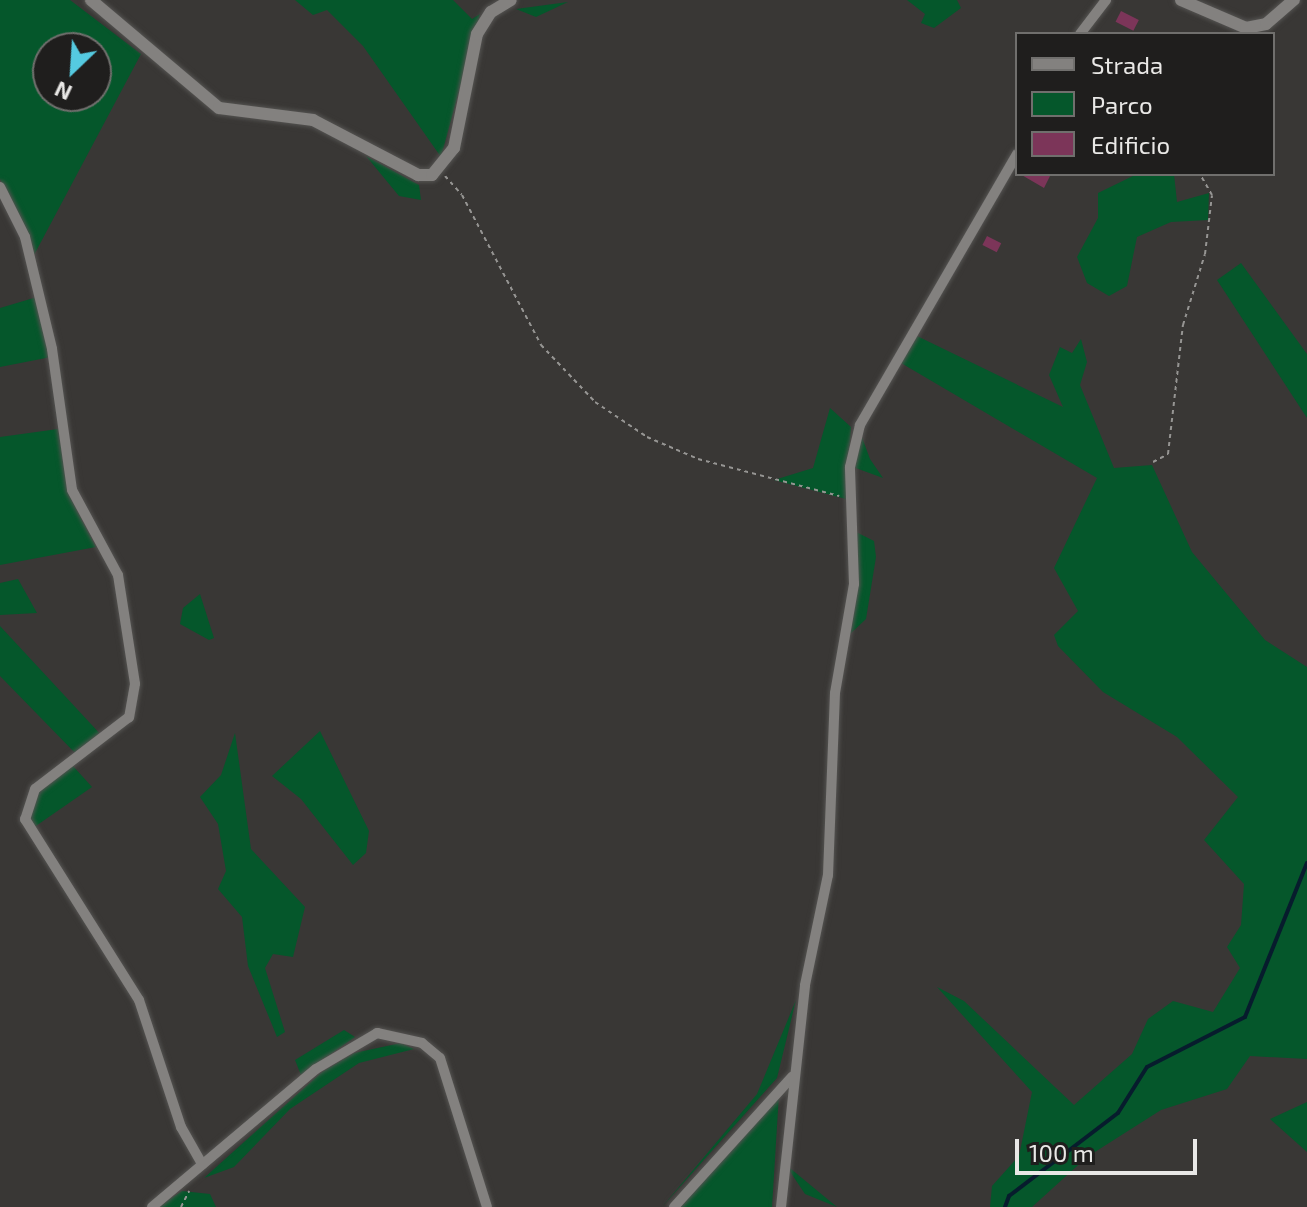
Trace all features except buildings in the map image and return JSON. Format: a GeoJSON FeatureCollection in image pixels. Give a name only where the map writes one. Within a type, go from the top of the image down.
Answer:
{"type":"FeatureCollection","features":[{"type":"Feature","properties":{"kind":"street"},"geometry":{"type":"LineString","coordinates":[[91,0],[219,108],[313,120],[418,175],[441,173],[454,148],[477,34],[491,12],[511,0]]}},
{"type":"Feature","properties":{"kind":"street"},"geometry":{"type":"LineString","coordinates":[[1082,32],[1106,0]]}},
{"type":"Feature","properties":{"kind":"street"},"geometry":{"type":"LineString","coordinates":[[1181,0],[1228,25],[1261,30],[1294,0]]}},
{"type":"Feature","properties":{"kind":"street"},"geometry":{"type":"LineString","coordinates":[[781,1207],[792,1077],[828,875],[835,693],[854,584],[849,498],[860,425],[1015,157]]}},
{"type":"Feature","properties":{"kind":"street"},"geometry":{"type":"LineString","coordinates":[[0,187],[25,237],[52,349],[72,490],[118,575],[135,684],[129,717],[29,795],[25,819],[139,1000],[181,1127],[202,1164]]}},
{"type":"Feature","properties":{"kind":"street"},"geometry":{"type":"LineString","coordinates":[[152,1207],[316,1069],[377,1033],[400,1036],[440,1058],[487,1207]]}},
{"type":"Feature","properties":{"kind":"street"},"geometry":{"type":"LineString","coordinates":[[674,1207],[792,1077]]}},
{"type":"Feature","properties":{"kind":"path"},"geometry":{"type":"LineString","coordinates":[[441,173],[462,195],[541,345],[595,402],[647,437],[698,459],[849,498]]}},
{"type":"Feature","properties":{"kind":"path"},"geometry":{"type":"LineString","coordinates":[[1153,462],[1168,454],[1183,325],[1203,265],[1212,195],[1201,176]]}},
{"type":"Feature","properties":{"kind":"green space"},"geometry":{"type":"Polygon","coordinates":[[[0,0],[70,0],[141,54],[112,108],[112,32],[32,32],[32,112],[110,112],[34,255],[0,179],[0,0]]]}},
{"type":"Feature","properties":{"kind":"green space"},"geometry":{"type":"Polygon","coordinates":[[[295,0],[453,0],[472,19],[480,14],[441,157],[363,46],[327,10],[313,15],[295,0]]]}},
{"type":"Feature","properties":{"kind":"green space"},"geometry":{"type":"Polygon","coordinates":[[[907,0],[957,0],[961,8],[934,28],[921,23],[925,14],[907,0]]]}},
{"type":"Feature","properties":{"kind":"green space"},"geometry":{"type":"Polygon","coordinates":[[[568,2],[536,17],[516,9],[568,2]]]}},
{"type":"Feature","properties":{"kind":"green space"},"geometry":{"type":"Polygon","coordinates":[[[366,156],[419,185],[421,200],[399,196],[366,156]]]}},
{"type":"Feature","properties":{"kind":"green space"},"geometry":{"type":"Polygon","coordinates":[[[1133,176],[1174,176],[1177,202],[1209,193],[1208,220],[1171,222],[1137,237],[1127,286],[1109,296],[1087,283],[1077,257],[1098,218],[1098,193],[1133,176]]]}},
{"type":"Feature","properties":{"kind":"green space"},"geometry":{"type":"Polygon","coordinates":[[[1241,263],[1307,354],[1307,418],[1217,280],[1241,263]]]}},
{"type":"Feature","properties":{"kind":"green space"},"geometry":{"type":"Polygon","coordinates":[[[37,297],[51,357],[0,367],[0,308],[37,297]]]}},
{"type":"Feature","properties":{"kind":"green space"},"geometry":{"type":"Polygon","coordinates":[[[917,336],[1063,407],[1049,375],[1060,347],[1072,353],[1081,339],[1087,362],[1080,385],[1114,468],[1152,465],[1192,552],[1265,640],[1307,667],[1307,1059],[1250,1056],[1227,1089],[1161,1110],[1087,1157],[1032,1207],[990,1207],[992,1186],[1019,1156],[1032,1092],[937,987],[964,1001],[1074,1105],[1132,1054],[1148,1019],[1173,1001],[1213,1012],[1240,968],[1227,947],[1241,925],[1244,884],[1204,840],[1238,797],[1177,737],[1103,692],[1058,646],[1054,635],[1078,611],[1054,568],[1097,478],[901,363],[917,336]]]}},
{"type":"Feature","properties":{"kind":"green space"},"geometry":{"type":"Polygon","coordinates":[[[830,408],[851,427],[846,499],[774,480],[813,468],[830,408]]]}},
{"type":"Feature","properties":{"kind":"green space"},"geometry":{"type":"Polygon","coordinates":[[[58,429],[70,497],[96,547],[0,565],[0,437],[58,429]]]}},
{"type":"Feature","properties":{"kind":"green space"},"geometry":{"type":"Polygon","coordinates":[[[860,432],[870,459],[883,478],[853,467],[860,432]]]}},
{"type":"Feature","properties":{"kind":"green space"},"geometry":{"type":"Polygon","coordinates":[[[854,531],[874,541],[876,557],[866,619],[849,635],[854,531]]]}},
{"type":"Feature","properties":{"kind":"green space"},"geometry":{"type":"Polygon","coordinates":[[[18,579],[37,613],[0,615],[0,583],[18,579]]]}},
{"type":"Feature","properties":{"kind":"green space"},"geometry":{"type":"Polygon","coordinates":[[[200,594],[214,638],[209,640],[180,624],[183,608],[200,594]]]}},
{"type":"Feature","properties":{"kind":"green space"},"geometry":{"type":"Polygon","coordinates":[[[0,626],[103,737],[78,756],[0,676],[0,626]]]}},
{"type":"Feature","properties":{"kind":"green space"},"geometry":{"type":"Polygon","coordinates":[[[320,731],[369,831],[366,853],[353,865],[301,799],[272,776],[320,731]]]}},
{"type":"Feature","properties":{"kind":"green space"},"geometry":{"type":"Polygon","coordinates":[[[235,733],[251,849],[305,907],[293,957],[273,954],[265,968],[285,1032],[277,1037],[248,966],[242,917],[218,889],[226,871],[218,824],[200,797],[221,775],[235,733]]]}},
{"type":"Feature","properties":{"kind":"green space"},"geometry":{"type":"Polygon","coordinates":[[[73,766],[92,787],[33,828],[27,816],[39,790],[73,766]]]}},
{"type":"Feature","properties":{"kind":"green space"},"geometry":{"type":"Polygon","coordinates":[[[796,1000],[777,1078],[662,1207],[757,1094],[796,1000]]]}},
{"type":"Feature","properties":{"kind":"green space"},"geometry":{"type":"Polygon","coordinates":[[[344,1030],[355,1037],[301,1075],[295,1060],[344,1030]]]}},
{"type":"Feature","properties":{"kind":"green space"},"geometry":{"type":"Polygon","coordinates":[[[401,1043],[414,1049],[359,1063],[290,1109],[234,1167],[204,1178],[322,1072],[354,1053],[401,1043]]]}},
{"type":"Feature","properties":{"kind":"green space"},"geometry":{"type":"Polygon","coordinates":[[[779,1094],[772,1207],[678,1207],[779,1094]]]}},
{"type":"Feature","properties":{"kind":"green space"},"geometry":{"type":"Polygon","coordinates":[[[1307,1102],[1307,1152],[1270,1119],[1307,1102]]]}},
{"type":"Feature","properties":{"kind":"green space"},"geometry":{"type":"Polygon","coordinates":[[[785,1164],[837,1207],[805,1194],[785,1164]]]}},
{"type":"Feature","properties":{"kind":"green space"},"geometry":{"type":"Polygon","coordinates":[[[182,1191],[210,1194],[216,1207],[158,1207],[182,1191]]]}},
{"type":"Feature","properties":{"kind":"waterway"},"geometry":{"type":"LineString","coordinates":[[1005,1207],[1009,1196],[1118,1113],[1147,1067],[1245,1017],[1307,863]]}}]}
